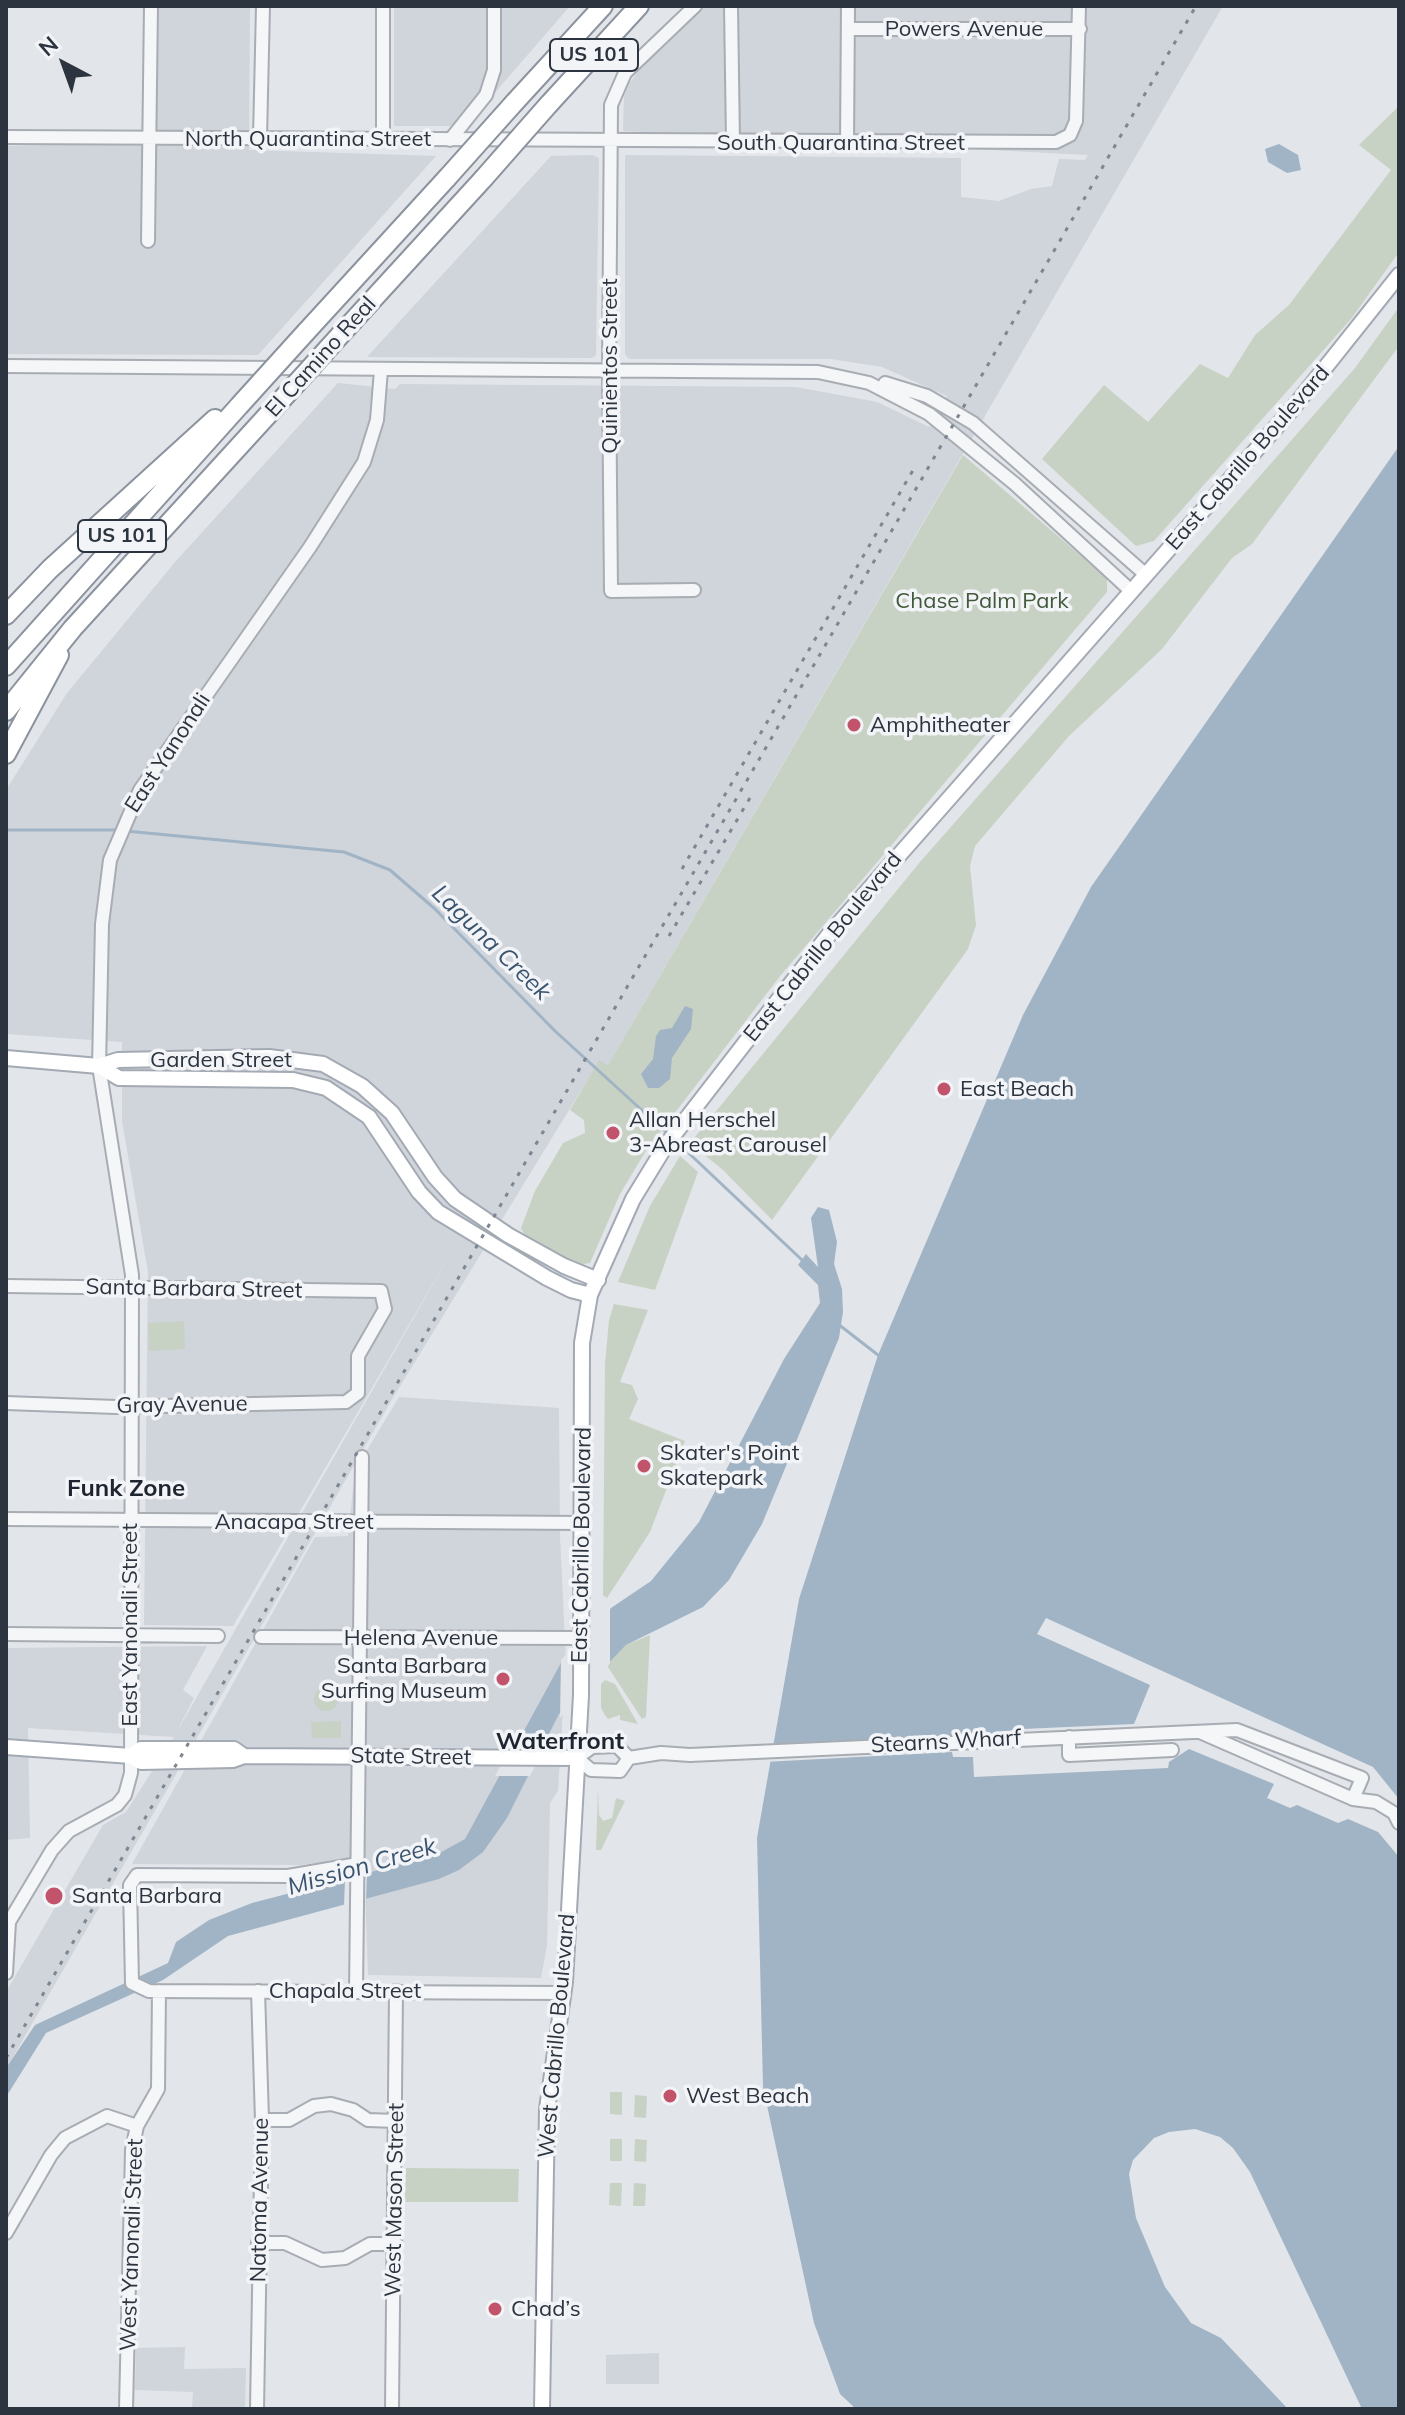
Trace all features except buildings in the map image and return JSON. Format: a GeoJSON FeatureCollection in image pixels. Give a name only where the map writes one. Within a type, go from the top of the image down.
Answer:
{"type":"FeatureCollection","features":[{"type":"Feature","properties":{"kind":"highway","name":"El Camino Real"},"geometry":{"type":"LineString","coordinates":[[6,666],[603,6]]}},
{"type":"Feature","properties":{"kind":"highway","name":"El Camino Real"},"geometry":{"type":"LineString","coordinates":[[6,711],[73,628],[639,6]]}},
{"type":"Feature","properties":{"kind":"highway"},"geometry":{"type":"LineString","coordinates":[[6,615],[50,569],[207,425],[239,406]]}},
{"type":"Feature","properties":{"kind":"highway"},"geometry":{"type":"LineString","coordinates":[[6,754],[73,628]]}},
{"type":"Feature","properties":{"kind":"main road","name":"East Cabrillo Boulevard"},"geometry":{"type":"LineString","coordinates":[[577,1758],[581,1695],[582,1343],[590,1295],[633,1199],[666,1145],[859,900],[1312,386],[1399,275]]}},
{"type":"Feature","properties":{"kind":"main road","name":"Garden Street"},"geometry":{"type":"LineString","coordinates":[[6,1058],[99,1066],[118,1060],[269,1057],[323,1064],[362,1086],[392,1113],[435,1177],[455,1199],[508,1235],[564,1266],[598,1280]]}},
{"type":"Feature","properties":{"kind":"main road","name":"Garden Street"},"geometry":{"type":"LineString","coordinates":[[99,1066],[119,1078],[293,1080],[326,1088],[369,1117],[419,1192],[438,1212],[547,1278],[590,1295]]}},
{"type":"Feature","properties":{"kind":"main road","name":"State Street"},"geometry":{"type":"LineString","coordinates":[[6,1747],[131,1756],[141,1762],[233,1760],[244,1756],[577,1758]]}},
{"type":"Feature","properties":{"kind":"main road","name":"West Cabrillo Boulevard"},"geometry":{"type":"LineString","coordinates":[[542,2409],[547,2109],[564,1993],[577,1758]]}},
{"type":"Feature","properties":{"kind":"street"},"geometry":{"type":"LineString","coordinates":[[148,241],[151,6]]}},
{"type":"Feature","properties":{"kind":"street"},"geometry":{"type":"LineString","coordinates":[[260,138],[263,6]]}},
{"type":"Feature","properties":{"kind":"street"},"geometry":{"type":"LineString","coordinates":[[383,6],[383,139]]}},
{"type":"Feature","properties":{"kind":"street"},"geometry":{"type":"LineString","coordinates":[[450,140],[486,95],[494,70],[494,6]]}},
{"type":"Feature","properties":{"kind":"street","name":"Quinientos Street"},"geometry":{"type":"LineString","coordinates":[[694,590],[611,591],[609,372],[611,105],[625,73],[695,6]]}},
{"type":"Feature","properties":{"kind":"street"},"geometry":{"type":"LineString","coordinates":[[731,6],[733,142]]}},
{"type":"Feature","properties":{"kind":"street"},"geometry":{"type":"LineString","coordinates":[[847,144],[848,6]]}},
{"type":"Feature","properties":{"kind":"street"},"geometry":{"type":"LineString","coordinates":[[1079,6],[1080,29]]}},
{"type":"Feature","properties":{"kind":"street","name":"Powers Avenue"},"geometry":{"type":"LineString","coordinates":[[848,29],[1080,29]]}},
{"type":"Feature","properties":{"kind":"street","name":"South Quarantina Street"},"geometry":{"type":"LineString","coordinates":[[610,141],[1051,143],[1070,135],[1076,121],[1080,29]]}},
{"type":"Feature","properties":{"kind":"street","name":"North Quarantina Street"},"geometry":{"type":"LineString","coordinates":[[6,137],[610,141]]}},
{"type":"Feature","properties":{"kind":"street"},"geometry":{"type":"LineString","coordinates":[[6,366],[810,371],[901,387],[955,410],[1004,449],[1145,574]]}},
{"type":"Feature","properties":{"kind":"street","name":"East Yanonali"},"geometry":{"type":"LineString","coordinates":[[99,1066],[102,924],[106,877],[115,843],[128,811],[243,639],[310,547],[364,462],[379,408],[381,370]]}},
{"type":"Feature","properties":{"kind":"street"},"geometry":{"type":"LineString","coordinates":[[869,383],[929,414],[970,445],[1130,590]]}},
{"type":"Feature","properties":{"kind":"street","name":"East Yanonali Street"},"geometry":{"type":"LineString","coordinates":[[99,1066],[132,1288],[131,1756]]}},
{"type":"Feature","properties":{"kind":"street","name":"Santa Barbara Street"},"geometry":{"type":"LineString","coordinates":[[6,1286],[381,1291],[385,1309],[358,1356],[359,1386],[355,1396]]}},
{"type":"Feature","properties":{"kind":"street","name":"Gray Avenue"},"geometry":{"type":"LineString","coordinates":[[6,1403],[132,1406],[340,1403],[355,1396]]}},
{"type":"Feature","properties":{"kind":"street"},"geometry":{"type":"LineString","coordinates":[[356,1992],[362,1457]]}},
{"type":"Feature","properties":{"kind":"street","name":"Anacapa Street"},"geometry":{"type":"LineString","coordinates":[[6,1519],[583,1523]]}},
{"type":"Feature","properties":{"kind":"street"},"geometry":{"type":"LineString","coordinates":[[6,1634],[218,1636]]}},
{"type":"Feature","properties":{"kind":"street","name":"Helena Avenue"},"geometry":{"type":"LineString","coordinates":[[261,1637],[580,1639]]}},
{"type":"Feature","properties":{"kind":"street","name":"Stearns Wharf"},"geometry":{"type":"LineString","coordinates":[[629,1758],[661,1753],[690,1755],[1237,1730],[1362,1778],[1353,1799]]}},
{"type":"Feature","properties":{"kind":"street","name":"Stearns Wharf"},"geometry":{"type":"LineString","coordinates":[[1202,1733],[1353,1799],[1376,1802],[1394,1813],[1399,1823]]}},
{"type":"Feature","properties":{"kind":"street"},"geometry":{"type":"LineString","coordinates":[[1069,1737],[1069,1755],[1172,1750]]}},
{"type":"Feature","properties":{"kind":"street","name":"Stearns Wharf"},"geometry":{"type":"LineString","coordinates":[[617,1746],[629,1758],[624,1767],[615,1772],[591,1770],[577,1758],[592,1747],[617,1746]]}},
{"type":"Feature","properties":{"kind":"street"},"geometry":{"type":"LineString","coordinates":[[6,1973],[9,1922],[59,1839],[117,1805],[125,1795],[130,1782],[131,1756]]}},
{"type":"Feature","properties":{"kind":"street"},"geometry":{"type":"LineString","coordinates":[[154,1991],[137,1987],[130,1979],[133,1879],[144,1875],[288,1876],[357,1870]]}},
{"type":"Feature","properties":{"kind":"street","name":"Chapala Street"},"geometry":{"type":"LineString","coordinates":[[154,1991],[564,1993]]}},
{"type":"Feature","properties":{"kind":"street","name":"West Yanonali Street"},"geometry":{"type":"LineString","coordinates":[[126,2409],[132,2150],[137,2126],[158,2089],[154,1991]]}},
{"type":"Feature","properties":{"kind":"street","name":"Natoma Avenue"},"geometry":{"type":"LineString","coordinates":[[257,2409],[262,2120],[258,1991]]}},
{"type":"Feature","properties":{"kind":"street","name":"West Mason Street"},"geometry":{"type":"LineString","coordinates":[[392,2409],[396,2244],[396,1991]]}},
{"type":"Feature","properties":{"kind":"street"},"geometry":{"type":"LineString","coordinates":[[262,2120],[289,2120],[314,2106],[331,2104],[353,2110],[368,2120],[396,2121]]}},
{"type":"Feature","properties":{"kind":"street"},"geometry":{"type":"LineString","coordinates":[[6,2233],[51,2155],[65,2138],[107,2116],[137,2126]]}},
{"type":"Feature","properties":{"kind":"street"},"geometry":{"type":"LineString","coordinates":[[258,2243],[285,2243],[322,2260],[345,2258],[370,2244],[396,2244]]}},
{"type":"Feature","properties":{"kind":"shaded area"},"geometry":{"type":"Polygon","coordinates":[[[158,6],[250,6],[249,150],[436,156],[258,355],[6,354],[6,146],[154,142],[158,6]]]}},
{"type":"Feature","properties":{"kind":"shaded area"},"geometry":{"type":"Polygon","coordinates":[[[394,6],[570,6],[466,126],[394,126],[394,6]]]}},
{"type":"Feature","properties":{"kind":"shaded area"},"geometry":{"type":"Polygon","coordinates":[[[687,6],[1223,6],[608,1065],[599,1061],[394,1396],[6,2069],[6,1992],[103,1825],[126,1812],[174,1737],[28,1728],[30,1838],[6,1840],[6,1648],[207,1646],[183,1690],[194,1698],[175,1735],[456,1244],[233,1626],[144,1625],[148,1272],[122,1121],[122,1042],[6,1034],[6,790],[67,693],[176,561],[338,383],[395,389],[400,384],[796,387],[877,402],[929,427],[947,396],[882,367],[831,359],[629,359],[625,354],[625,155],[961,158],[961,197],[999,201],[1031,189],[1052,186],[1059,159],[1085,160],[1088,155],[623,131],[624,97],[629,84],[687,6]]]}},
{"type":"Feature","properties":{"kind":"shaded area"},"geometry":{"type":"Polygon","coordinates":[[[593,155],[599,158],[596,355],[592,358],[367,357],[551,156],[593,155]]]}},
{"type":"Feature","properties":{"kind":"shaded area"},"geometry":{"type":"Polygon","coordinates":[[[399,1397],[559,1408],[560,1537],[566,1662],[558,1791],[550,1803],[547,1945],[541,1978],[368,1975],[364,1857],[300,1865],[132,1864],[315,1537],[348,1536],[355,1470],[399,1397]]]}},
{"type":"Feature","properties":{"kind":"shaded area"},"geometry":{"type":"Polygon","coordinates":[[[185,2347],[184,2369],[246,2368],[245,2409],[192,2409],[193,2392],[135,2390],[136,2348],[185,2347]]]}},
{"type":"Feature","properties":{"kind":"shaded area"},"geometry":{"type":"Polygon","coordinates":[[[659,2353],[659,2384],[606,2384],[606,2355],[659,2353]]]}},
{"type":"Feature","properties":{"kind":"green space"},"geometry":{"type":"Polygon","coordinates":[[[1399,106],[1399,252],[1351,319],[1154,541],[1136,546],[1042,459],[1104,385],[1148,422],[1200,364],[1228,378],[1255,335],[1289,305],[1391,170],[1359,145],[1399,106]]]}},
{"type":"Feature","properties":{"kind":"green space","name":"Chase Palm Park"},"geometry":{"type":"Polygon","coordinates":[[[1399,307],[1399,346],[1252,544],[1232,558],[1162,649],[1069,736],[975,846],[970,866],[976,925],[968,949],[772,1220],[723,1170],[690,1143],[920,862],[1355,368],[1399,307]]]}},
{"type":"Feature","properties":{"kind":"green space","name":"Chase Palm Park"},"geometry":{"type":"Polygon","coordinates":[[[963,455],[1107,578],[1107,592],[781,975],[647,1149],[620,1194],[590,1263],[575,1265],[525,1235],[521,1228],[535,1191],[563,1143],[585,1133],[584,1120],[570,1110],[599,1060],[608,1065],[963,455]]]}},
{"type":"Feature","properties":{"kind":"green space"},"geometry":{"type":"Polygon","coordinates":[[[680,1156],[698,1172],[655,1290],[618,1282],[650,1206],[680,1156]]]}},
{"type":"Feature","properties":{"kind":"green space"},"geometry":{"type":"Polygon","coordinates":[[[614,1304],[648,1310],[620,1382],[632,1385],[638,1399],[629,1419],[685,1441],[650,1532],[607,1598],[603,1595],[605,1364],[609,1320],[614,1304]]]}},
{"type":"Feature","properties":{"kind":"green space"},"geometry":{"type":"Polygon","coordinates":[[[184,1321],[185,1349],[149,1351],[148,1323],[184,1321]]]}},
{"type":"Feature","properties":{"kind":"green space"},"geometry":{"type":"Polygon","coordinates":[[[650,1635],[646,1717],[642,1719],[608,1667],[610,1660],[626,1645],[650,1635]]]}},
{"type":"Feature","properties":{"kind":"green space"},"geometry":{"type":"Polygon","coordinates":[[[605,1680],[615,1684],[638,1724],[620,1720],[620,1715],[608,1719],[605,1715],[601,1708],[601,1684],[605,1680]]]}},
{"type":"Feature","properties":{"kind":"green space"},"geometry":{"type":"Polygon","coordinates":[[[326,1687],[334,1691],[338,1699],[334,1707],[326,1711],[318,1707],[314,1699],[318,1691],[326,1687]]]}},
{"type":"Feature","properties":{"kind":"green space"},"geometry":{"type":"Polygon","coordinates":[[[341,1721],[341,1738],[312,1738],[311,1722],[341,1721]]]}},
{"type":"Feature","properties":{"kind":"green space"},"geometry":{"type":"Polygon","coordinates":[[[598,1788],[599,1815],[603,1821],[612,1818],[616,1798],[625,1801],[601,1850],[596,1850],[598,1788]]]}},
{"type":"Feature","properties":{"kind":"green space"},"geometry":{"type":"Polygon","coordinates":[[[610,2092],[622,2092],[622,2115],[610,2114],[610,2092]]]}},
{"type":"Feature","properties":{"kind":"green space"},"geometry":{"type":"Polygon","coordinates":[[[635,2095],[647,2096],[646,2118],[634,2117],[635,2095]]]}},
{"type":"Feature","properties":{"kind":"green space"},"geometry":{"type":"Polygon","coordinates":[[[610,2139],[622,2139],[622,2161],[610,2161],[610,2139]]]}},
{"type":"Feature","properties":{"kind":"green space"},"geometry":{"type":"Polygon","coordinates":[[[635,2139],[647,2140],[646,2162],[634,2161],[635,2139]]]}},
{"type":"Feature","properties":{"kind":"green space"},"geometry":{"type":"Polygon","coordinates":[[[406,2168],[519,2169],[518,2202],[405,2202],[406,2168]]]}},
{"type":"Feature","properties":{"kind":"green space"},"geometry":{"type":"Polygon","coordinates":[[[610,2183],[622,2183],[621,2206],[609,2205],[610,2183]]]}},
{"type":"Feature","properties":{"kind":"green space"},"geometry":{"type":"Polygon","coordinates":[[[634,2183],[646,2184],[645,2206],[633,2206],[634,2183]]]}},
{"type":"Feature","properties":{"kind":"water"},"geometry":{"type":"Polygon","coordinates":[[[1279,144],[1298,155],[1301,170],[1287,173],[1268,162],[1265,149],[1279,144]]]}},
{"type":"Feature","properties":{"kind":"water"},"geometry":{"type":"Polygon","coordinates":[[[1399,446],[1399,2409],[1362,2409],[1250,2172],[1233,2148],[1220,2137],[1195,2129],[1169,2132],[1154,2138],[1133,2160],[1129,2174],[1136,2218],[1165,2287],[1191,2323],[1221,2338],[1288,2409],[856,2409],[840,2394],[814,2323],[763,2087],[757,1838],[799,1599],[878,1355],[1023,1015],[1091,887],[1399,446]]]}},
{"type":"Feature","properties":{"kind":"water"},"geometry":{"type":"Polygon","coordinates":[[[685,1006],[693,1009],[691,1029],[672,1058],[670,1079],[659,1088],[648,1088],[641,1074],[653,1059],[656,1036],[660,1030],[672,1028],[685,1006]]]}},
{"type":"Feature","properties":{"kind":"water"},"geometry":{"type":"Polygon","coordinates":[[[818,1207],[829,1210],[837,1242],[834,1264],[842,1289],[843,1312],[839,1338],[762,1524],[729,1580],[703,1607],[626,1645],[559,1714],[507,1818],[483,1852],[459,1870],[439,1879],[228,1936],[163,1980],[46,2033],[6,2097],[6,2068],[35,2025],[168,1963],[176,1942],[209,1920],[252,1903],[436,1855],[465,1839],[562,1661],[611,1608],[651,1581],[699,1522],[784,1359],[820,1303],[818,1285],[798,1265],[806,1254],[818,1267],[811,1218],[818,1207]]]}},
{"type":"Feature","properties":{"kind":"pier"},"geometry":{"type":"Polygon","coordinates":[[[610,1606],[610,1663],[560,1718],[561,1660],[610,1606]]]}},
{"type":"Feature","properties":{"kind":"pier"},"geometry":{"type":"Polygon","coordinates":[[[1046,1618],[1373,1767],[1399,1799],[1399,1857],[1378,1832],[1348,1819],[1338,1823],[1297,1805],[1290,1808],[1267,1798],[1274,1784],[1189,1749],[1169,1762],[1168,1768],[974,1777],[973,1757],[953,1757],[952,1752],[764,1762],[767,1744],[1022,1733],[1023,1729],[1134,1724],[1150,1685],[1037,1634],[1046,1618]]]}},
{"type":"Feature","properties":{"kind":"pier"},"geometry":{"type":"Polygon","coordinates":[[[513,1741],[549,1742],[530,1776],[495,1776],[513,1741]]]}},
{"type":"Feature","properties":{"kind":"pier"},"geometry":{"type":"Polygon","coordinates":[[[367,1872],[366,1900],[344,1906],[345,1878],[367,1872]]]}},
{"type":"Feature","properties":{"kind":"waterway","name":"Laguna Creek"},"geometry":{"type":"LineString","coordinates":[[6,830],[118,830]]}},
{"type":"Feature","properties":{"kind":"waterway","name":"Laguna Creek"},"geometry":{"type":"LineString","coordinates":[[126,831],[344,852],[390,870],[435,909],[555,1031],[668,1134]]}},
{"type":"Feature","properties":{"kind":"waterway","name":"Laguna Creek"},"geometry":{"type":"LineString","coordinates":[[677,1142],[802,1260]]}},
{"type":"Feature","properties":{"kind":"waterway"},"geometry":{"type":"LineString","coordinates":[[838,1324],[878,1355]]}},
{"type":"Feature","properties":{"kind":"railway"},"geometry":{"type":"LineString","coordinates":[[6,2058],[1196,6]]}},
{"type":"Feature","properties":{"kind":"railway"},"geometry":{"type":"LineString","coordinates":[[682,869],[916,465]]}},
{"type":"Feature","properties":{"kind":"railway"},"geometry":{"type":"LineString","coordinates":[[669,936],[754,791]]}},
{"type":"Feature","properties":{"kind":"place","name":"Amphitheater"},"geometry":{"type":"Point","coordinates":[854,725]}},
{"type":"Feature","properties":{"kind":"place","name":"East Beach"},"geometry":{"type":"Point","coordinates":[944,1089]}},
{"type":"Feature","properties":{"kind":"place","name":"Allan Herschel 3-Abreast Carousel"},"geometry":{"type":"Point","coordinates":[613,1133]}},
{"type":"Feature","properties":{"kind":"place","name":"Skater's Point Skatepark"},"geometry":{"type":"Point","coordinates":[644,1466]}},
{"type":"Feature","properties":{"kind":"place","name":"Santa Barbara Surfing Museum"},"geometry":{"type":"Point","coordinates":[503,1679]}},
{"type":"Feature","properties":{"kind":"place","name":"Santa Barbara"},"geometry":{"type":"Point","coordinates":[54,1896]}},
{"type":"Feature","properties":{"kind":"place","name":"West Beach"},"geometry":{"type":"Point","coordinates":[670,2096]}},
{"type":"Feature","properties":{"kind":"place","name":"Chad’s"},"geometry":{"type":"Point","coordinates":[495,2309]}},
{"type":"Feature","properties":{"kind":"district","name":"Funk Zone"},"geometry":{"type":"Point","coordinates":[126,1489]}},
{"type":"Feature","properties":{"kind":"district","name":"Waterfront"},"geometry":{"type":"Point","coordinates":[560,1742]}},
{"type":"Feature","properties":{"kind":"water label","name":"Mission Creek"},"geometry":{"type":"Point","coordinates":[362,1867]}}]}
